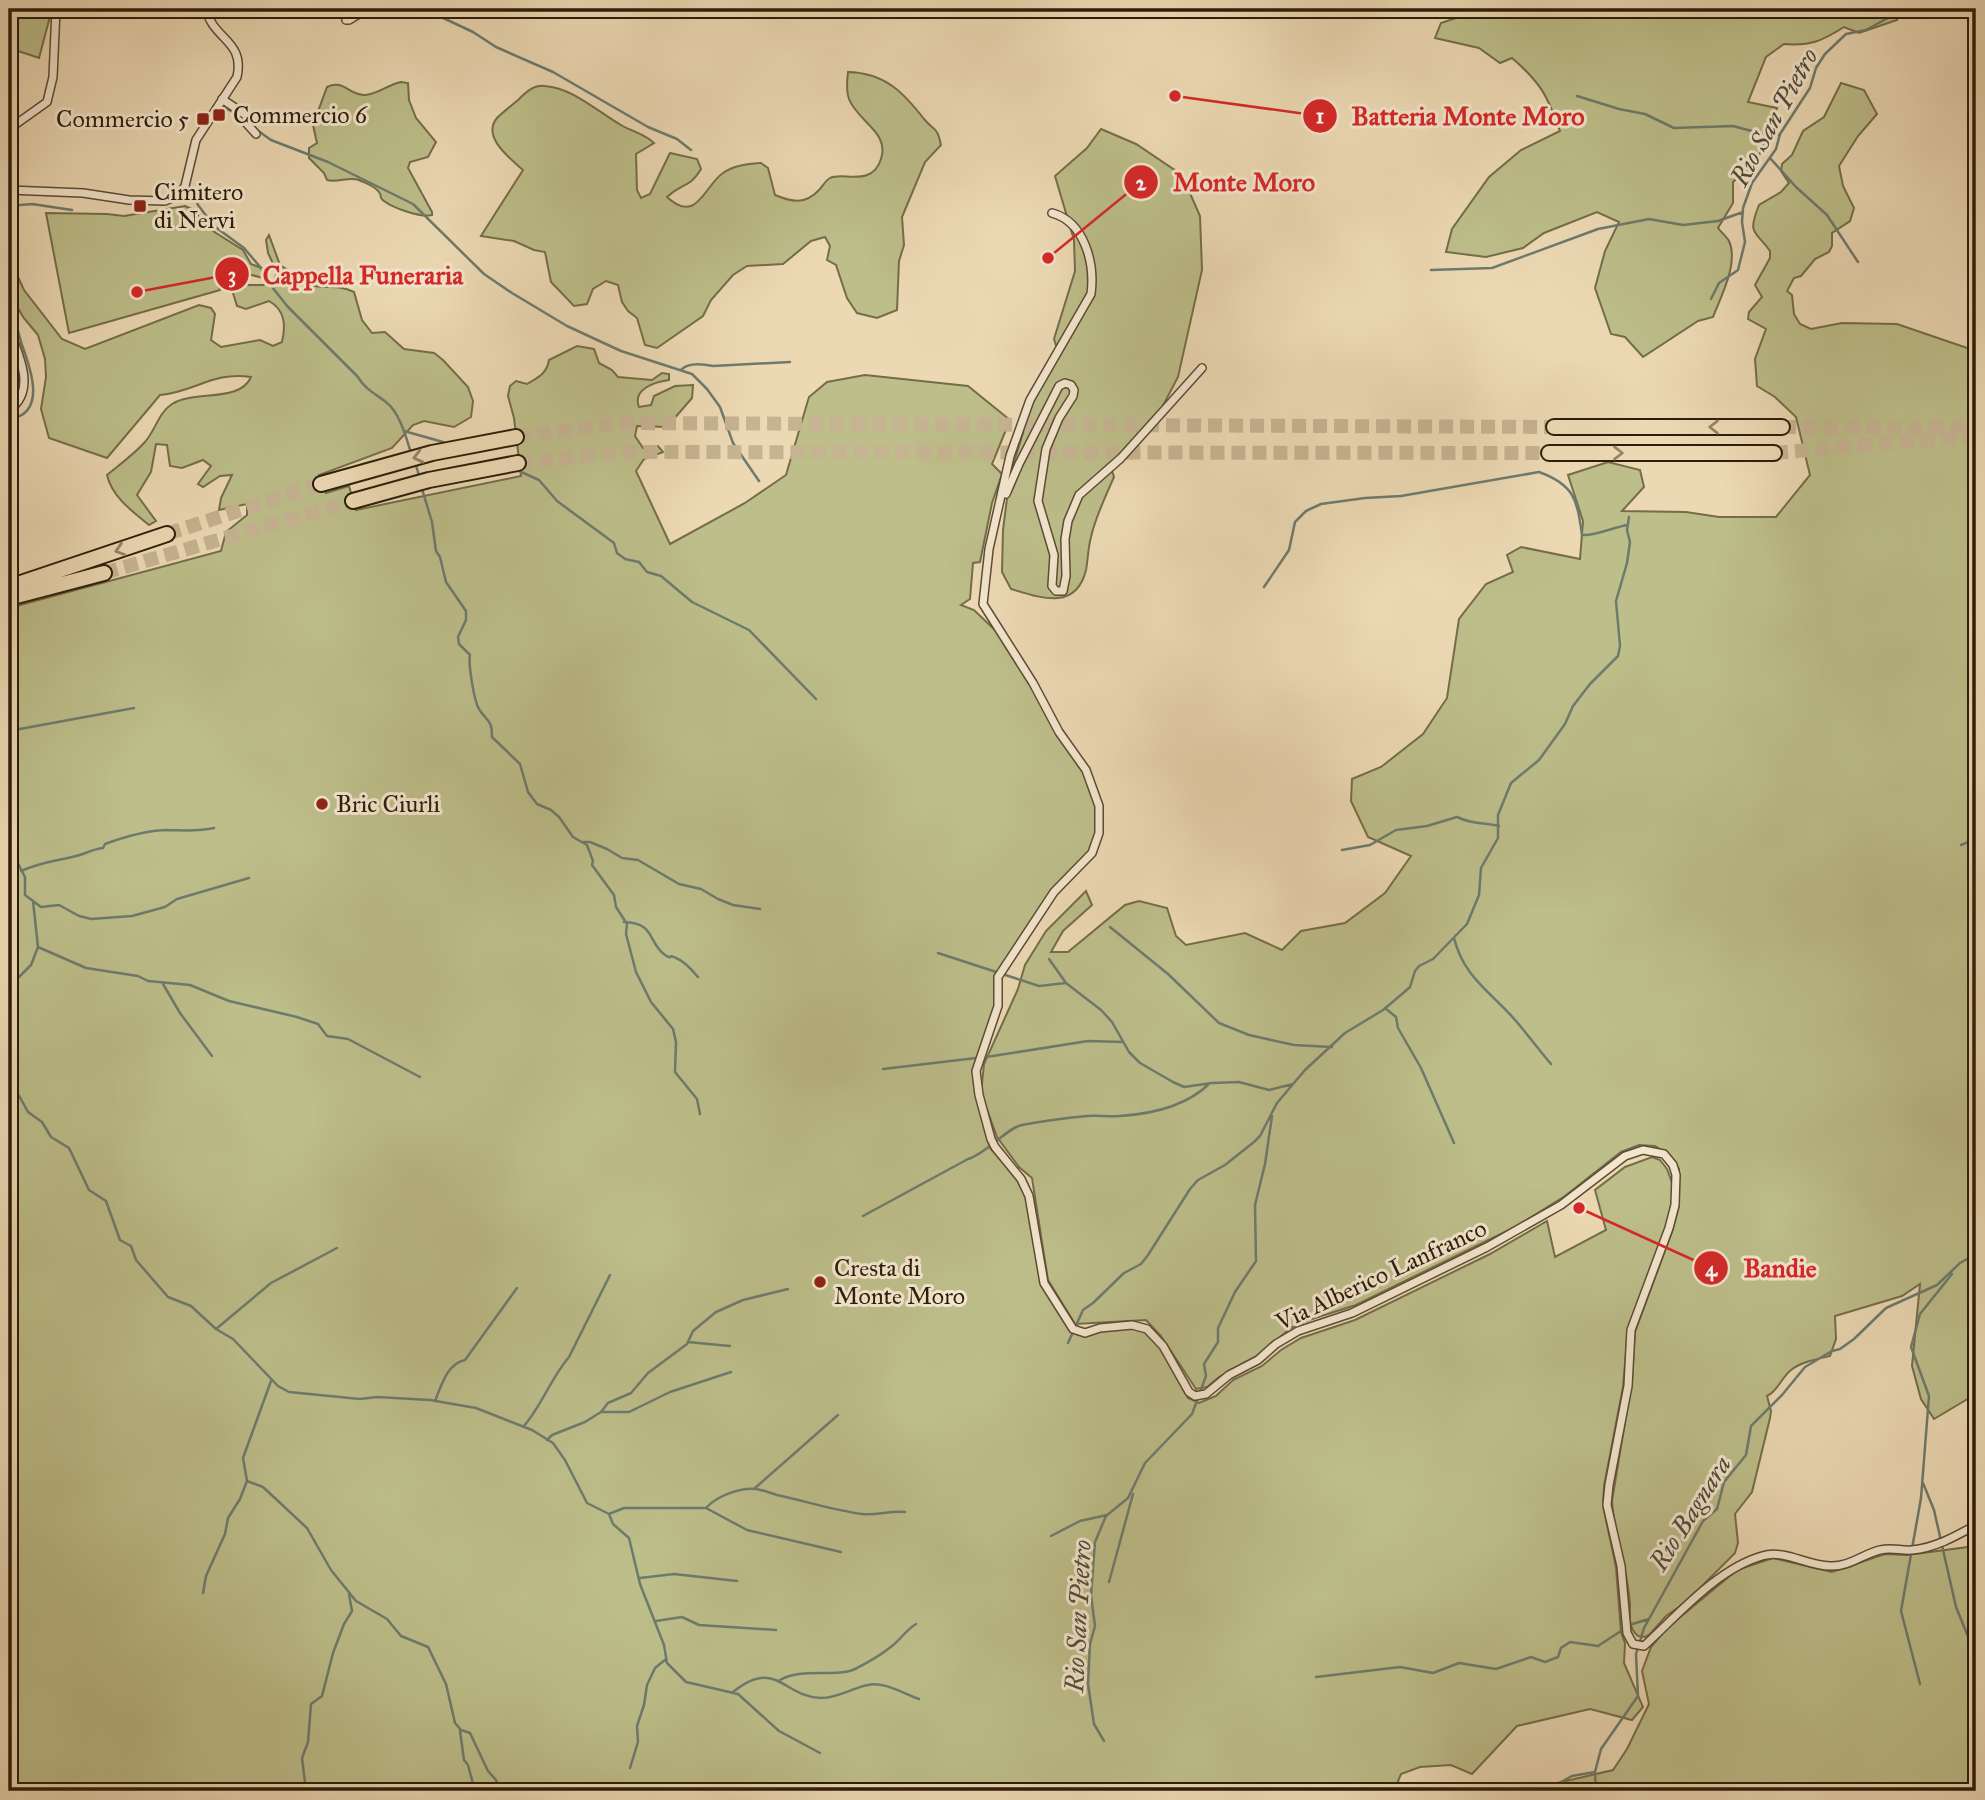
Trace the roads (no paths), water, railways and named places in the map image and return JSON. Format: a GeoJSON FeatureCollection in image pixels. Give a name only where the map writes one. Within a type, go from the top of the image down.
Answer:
{"type":"FeatureCollection","features":[{"type":"Feature","properties":{"kind":"highway"},"geometry":{"type":"LineString","coordinates":[[1554,427],[1782,427]]}},
{"type":"Feature","properties":{"kind":"highway"},"geometry":{"type":"LineString","coordinates":[[321,484],[474,444],[516,437]]}},
{"type":"Feature","properties":{"kind":"highway"},"geometry":{"type":"LineString","coordinates":[[1549,453],[1774,453]]}},
{"type":"Feature","properties":{"kind":"highway"},"geometry":{"type":"LineString","coordinates":[[353,501],[481,469],[518,463]]}},
{"type":"Feature","properties":{"kind":"highway"},"geometry":{"type":"LineString","coordinates":[[9,587],[167,534]]}},
{"type":"Feature","properties":{"kind":"highway"},"geometry":{"type":"LineString","coordinates":[[9,598],[104,573]]}},
{"type":"Feature","properties":{"kind":"street"},"geometry":{"type":"LineString","coordinates":[[9,130],[47,102],[53,77],[56,9]]}},
{"type":"Feature","properties":{"kind":"street"},"geometry":{"type":"LineString","coordinates":[[9,190],[83,193],[130,200],[165,201],[179,195],[185,186],[196,140],[237,77],[239,58],[232,44],[212,24],[206,9]]}},
{"type":"Feature","properties":{"kind":"street"},"geometry":{"type":"LineString","coordinates":[[360,9],[347,16],[346,20],[367,9]]}},
{"type":"Feature","properties":{"kind":"street"},"geometry":{"type":"LineString","coordinates":[[223,100],[247,117],[247,124],[256,134]]}},
{"type":"Feature","properties":{"kind":"street"},"geometry":{"type":"LineString","coordinates":[[999,511],[1010,456],[1030,400],[1091,294],[1093,276],[1085,246],[1073,224],[1052,213]]}},
{"type":"Feature","properties":{"kind":"street"},"geometry":{"type":"LineString","coordinates":[[9,329],[24,375],[24,392],[18,403],[9,410]]}},
{"type":"Feature","properties":{"kind":"street"},"geometry":{"type":"LineString","coordinates":[[999,511],[1052,399],[1062,384],[1068,383],[1074,390],[1073,396],[1059,418],[1046,449],[1038,501],[1054,555],[1052,586],[1056,592],[1063,591],[1066,586],[1065,539],[1068,521],[1079,495],[1120,458],[1202,368]]}},
{"type":"Feature","properties":{"kind":"street","name":"Via Alberico Lanfranco"},"geometry":{"type":"LineString","coordinates":[[999,511],[989,550],[983,604],[1033,683],[1059,732],[1086,770],[1098,806],[1099,833],[1092,853],[1054,892],[998,977],[998,1006],[976,1071],[979,1095],[991,1139],[1021,1179],[1029,1196],[1044,1283],[1077,1330],[1085,1333],[1100,1328],[1132,1325],[1147,1329],[1163,1346],[1196,1395],[1212,1390],[1229,1375],[1258,1360],[1276,1344],[1298,1331],[1352,1313],[1517,1231],[1562,1205],[1625,1156],[1643,1150],[1658,1151],[1674,1165],[1675,1205],[1631,1329],[1628,1387],[1607,1505],[1621,1566],[1625,1624],[1627,1633],[1638,1646],[1734,1566],[1758,1557],[1778,1554],[1810,1564],[1838,1567],[1879,1550],[1925,1549],[1976,1525]]}},
{"type":"Feature","properties":{"kind":"waterway"},"geometry":{"type":"LineString","coordinates":[[424,9],[473,32],[496,47],[553,72],[648,127],[677,139],[691,150]]}},
{"type":"Feature","properties":{"kind":"waterway","name":"Rio San Pietro"},"geometry":{"type":"LineString","coordinates":[[1711,299],[1719,283],[1738,270],[1745,242],[1743,208],[1752,183],[1776,149],[1780,134],[1810,88],[1816,68],[1825,54],[1846,34],[1866,30],[1904,9]]}},
{"type":"Feature","properties":{"kind":"waterway"},"geometry":{"type":"LineString","coordinates":[[1577,96],[1645,114],[1674,128],[1733,126],[1763,134],[1780,135]]}},
{"type":"Feature","properties":{"kind":"waterway"},"geometry":{"type":"LineString","coordinates":[[223,107],[245,118]]}},
{"type":"Feature","properties":{"kind":"waterway"},"geometry":{"type":"LineString","coordinates":[[257,130],[271,140],[328,162],[413,204],[484,274],[567,326],[621,351],[692,374],[720,407],[733,443],[759,481]]}},
{"type":"Feature","properties":{"kind":"waterway"},"geometry":{"type":"LineString","coordinates":[[1770,158],[1796,187],[1827,215],[1858,262]]}},
{"type":"Feature","properties":{"kind":"waterway"},"geometry":{"type":"LineString","coordinates":[[189,186],[198,205],[214,226],[244,248],[288,307],[367,388],[391,407],[402,426],[411,453]]}},
{"type":"Feature","properties":{"kind":"waterway"},"geometry":{"type":"LineString","coordinates":[[9,206],[32,204],[72,210]]}},
{"type":"Feature","properties":{"kind":"waterway"},"geometry":{"type":"LineString","coordinates":[[1431,270],[1492,268],[1598,229],[1649,219],[1683,225],[1718,221],[1743,212]]}},
{"type":"Feature","properties":{"kind":"waterway"},"geometry":{"type":"LineString","coordinates":[[9,308],[29,365],[33,388],[29,408],[21,415],[9,419]]}},
{"type":"Feature","properties":{"kind":"waterway"},"geometry":{"type":"LineString","coordinates":[[681,370],[696,364],[713,366],[790,362]]}},
{"type":"Feature","properties":{"kind":"waterway"},"geometry":{"type":"LineString","coordinates":[[404,431],[443,442]]}},
{"type":"Feature","properties":{"kind":"waterway"},"geometry":{"type":"LineString","coordinates":[[415,462],[420,479]]}},
{"type":"Feature","properties":{"kind":"waterway"},"geometry":{"type":"LineString","coordinates":[[517,470],[539,480],[557,501],[614,543],[617,553],[625,559],[639,562],[647,572],[661,576],[692,602],[749,630],[816,699]]}},
{"type":"Feature","properties":{"kind":"waterway"},"geometry":{"type":"LineString","coordinates":[[1264,587],[1289,550],[1295,522],[1306,511],[1321,504],[1401,496],[1539,472],[1560,482],[1572,495],[1582,535],[1628,525]]}},
{"type":"Feature","properties":{"kind":"waterway"},"geometry":{"type":"LineString","coordinates":[[422,489],[446,582],[466,611],[466,620],[458,637],[459,644],[470,655],[472,682],[479,709],[490,724],[492,737],[520,764],[528,792],[537,804],[551,810],[573,837],[587,845],[592,865],[614,895],[616,907],[627,924],[626,934],[636,972],[651,1002],[673,1029],[676,1042],[675,1072],[697,1099],[700,1114]]}},
{"type":"Feature","properties":{"kind":"waterway","name":"Rio San Pietro"},"geometry":{"type":"LineString","coordinates":[[1068,1343],[1083,1310],[1124,1273],[1141,1264],[1198,1180],[1225,1165],[1254,1142],[1260,1136],[1277,1103],[1305,1070],[1345,1033],[1383,1010],[1410,987],[1419,966],[1433,959],[1467,924],[1479,895],[1481,868],[1498,838],[1498,815],[1511,783],[1539,760],[1565,724],[1573,706],[1618,656],[1620,646],[1616,601],[1627,563],[1629,517]]}},
{"type":"Feature","properties":{"kind":"waterway"},"geometry":{"type":"LineString","coordinates":[[9,731],[134,708]]}},
{"type":"Feature","properties":{"kind":"waterway"},"geometry":{"type":"LineString","coordinates":[[1342,850],[1370,845],[1396,830],[1427,826],[1457,817],[1499,826]]}},
{"type":"Feature","properties":{"kind":"waterway"},"geometry":{"type":"LineString","coordinates":[[21,871],[103,848],[105,844],[142,833],[214,828]]}},
{"type":"Feature","properties":{"kind":"waterway"},"geometry":{"type":"LineString","coordinates":[[1961,845],[1976,839]]}},
{"type":"Feature","properties":{"kind":"waterway"},"geometry":{"type":"LineString","coordinates":[[584,842],[607,849],[622,858],[638,860],[679,884],[701,889],[733,905],[760,909]]}},
{"type":"Feature","properties":{"kind":"waterway"},"geometry":{"type":"LineString","coordinates":[[9,846],[25,877],[25,895],[33,901],[38,947],[31,965],[18,978],[9,998]]}},
{"type":"Feature","properties":{"kind":"waterway"},"geometry":{"type":"LineString","coordinates":[[33,901],[41,907],[59,905],[91,919],[132,916],[165,907],[177,899],[249,878]]}},
{"type":"Feature","properties":{"kind":"waterway"},"geometry":{"type":"LineString","coordinates":[[624,922],[646,929],[659,950],[682,961],[698,977]]}},
{"type":"Feature","properties":{"kind":"waterway"},"geometry":{"type":"LineString","coordinates":[[1110,927],[1168,974],[1219,1023],[1249,1035],[1294,1045],[1332,1047]]}},
{"type":"Feature","properties":{"kind":"waterway"},"geometry":{"type":"LineString","coordinates":[[1454,938],[1471,974],[1516,1021],[1551,1064]]}},
{"type":"Feature","properties":{"kind":"waterway"},"geometry":{"type":"LineString","coordinates":[[38,947],[86,968],[138,976],[148,981],[190,985],[229,1001],[318,1024],[327,1036],[348,1039],[420,1077]]}},
{"type":"Feature","properties":{"kind":"waterway"},"geometry":{"type":"LineString","coordinates":[[938,953],[1039,986],[1066,983]]}},
{"type":"Feature","properties":{"kind":"waterway"},"geometry":{"type":"LineString","coordinates":[[1049,959],[1066,983],[1112,1022],[1129,1052],[1140,1063],[1173,1082],[1184,1087],[1239,1082],[1269,1090],[1293,1084]]}},
{"type":"Feature","properties":{"kind":"waterway"},"geometry":{"type":"LineString","coordinates":[[163,984],[180,1013],[212,1056]]}},
{"type":"Feature","properties":{"kind":"waterway"},"geometry":{"type":"LineString","coordinates":[[1385,1008],[1396,1017],[1398,1028],[1421,1068],[1454,1143]]}},
{"type":"Feature","properties":{"kind":"waterway"},"geometry":{"type":"LineString","coordinates":[[883,1069],[1088,1041],[1123,1042]]}},
{"type":"Feature","properties":{"kind":"waterway"},"geometry":{"type":"LineString","coordinates":[[863,1216],[982,1152],[1016,1127],[1071,1118],[1156,1111],[1191,1098],[1210,1083]]}},
{"type":"Feature","properties":{"kind":"waterway"},"geometry":{"type":"LineString","coordinates":[[9,1084],[17,1092],[28,1112],[42,1122],[51,1137],[69,1148],[89,1190],[106,1201],[120,1240],[131,1246],[136,1260],[168,1297],[191,1306],[216,1329],[233,1339],[278,1386],[289,1392],[360,1399],[377,1397],[430,1400],[476,1408],[532,1430],[553,1443],[587,1503],[609,1514],[613,1524],[629,1538],[640,1584],[664,1645],[667,1663],[686,1682],[738,1694],[779,1731],[820,1753]]}},
{"type":"Feature","properties":{"kind":"waterway","name":"Rio San Pietro"},"geometry":{"type":"LineString","coordinates":[[1104,1741],[1094,1724],[1088,1684],[1090,1644],[1095,1626],[1091,1595],[1095,1542],[1106,1516],[1128,1498],[1145,1463],[1192,1414],[1206,1376],[1204,1364],[1218,1342],[1218,1328],[1235,1292],[1256,1261],[1255,1205],[1265,1164],[1272,1116]]}},
{"type":"Feature","properties":{"kind":"waterway"},"geometry":{"type":"LineString","coordinates":[[216,1329],[271,1283],[337,1248]]}},
{"type":"Feature","properties":{"kind":"waterway","name":"Rio Bagnara"},"geometry":{"type":"LineString","coordinates":[[1596,1791],[1595,1772],[1601,1749],[1638,1696],[1636,1654],[1644,1628],[1703,1521],[1717,1509],[1724,1482],[1746,1455],[1751,1426],[1805,1367],[1854,1339],[1886,1308],[1937,1285],[1960,1263],[1976,1254]]}},
{"type":"Feature","properties":{"kind":"waterway"},"geometry":{"type":"LineString","coordinates":[[1920,1684],[1901,1611],[1921,1498],[1929,1396],[1911,1347],[1920,1314],[1952,1274]]}},
{"type":"Feature","properties":{"kind":"waterway"},"geometry":{"type":"LineString","coordinates":[[524,1426],[569,1357],[610,1275]]}},
{"type":"Feature","properties":{"kind":"waterway"},"geometry":{"type":"LineString","coordinates":[[435,1401],[449,1370],[465,1360],[517,1288]]}},
{"type":"Feature","properties":{"kind":"waterway"},"geometry":{"type":"LineString","coordinates":[[601,1412],[608,1403],[631,1393],[648,1373],[687,1344],[693,1331],[716,1312],[743,1300],[788,1289]]}},
{"type":"Feature","properties":{"kind":"waterway"},"geometry":{"type":"LineString","coordinates":[[688,1342],[730,1346]]}},
{"type":"Feature","properties":{"kind":"waterway"},"geometry":{"type":"LineString","coordinates":[[547,1440],[552,1435],[585,1422],[601,1412],[629,1412],[670,1392],[731,1372]]}},
{"type":"Feature","properties":{"kind":"waterway"},"geometry":{"type":"LineString","coordinates":[[271,1381],[243,1458],[247,1481],[263,1487],[307,1528],[331,1570],[356,1601],[387,1619],[401,1636],[428,1647],[446,1684],[455,1723],[461,1730],[470,1733],[500,1791]]}},
{"type":"Feature","properties":{"kind":"waterway"},"geometry":{"type":"LineString","coordinates":[[754,1489],[838,1415]]}},
{"type":"Feature","properties":{"kind":"waterway"},"geometry":{"type":"LineString","coordinates":[[203,1593],[206,1576],[225,1534],[228,1518],[247,1481]]}},
{"type":"Feature","properties":{"kind":"waterway"},"geometry":{"type":"LineString","coordinates":[[1923,1483],[1934,1510],[1956,1607],[1976,1656]]}},
{"type":"Feature","properties":{"kind":"waterway"},"geometry":{"type":"LineString","coordinates":[[707,1507],[723,1496],[737,1491],[759,1489],[862,1514],[905,1512]]}},
{"type":"Feature","properties":{"kind":"waterway"},"geometry":{"type":"LineString","coordinates":[[1109,1582],[1133,1494]]}},
{"type":"Feature","properties":{"kind":"waterway"},"geometry":{"type":"LineString","coordinates":[[609,1514],[624,1508],[706,1508],[747,1530],[841,1552]]}},
{"type":"Feature","properties":{"kind":"waterway"},"geometry":{"type":"LineString","coordinates":[[1051,1536],[1080,1521],[1107,1515]]}},
{"type":"Feature","properties":{"kind":"waterway"},"geometry":{"type":"LineString","coordinates":[[640,1578],[674,1574],[737,1581]]}},
{"type":"Feature","properties":{"kind":"waterway"},"geometry":{"type":"LineString","coordinates":[[306,1791],[302,1758],[308,1742],[311,1704],[322,1696],[333,1653],[352,1611],[349,1594]]}},
{"type":"Feature","properties":{"kind":"waterway"},"geometry":{"type":"LineString","coordinates":[[656,1621],[682,1617],[699,1625],[776,1630]]}},
{"type":"Feature","properties":{"kind":"waterway"},"geometry":{"type":"LineString","coordinates":[[1629,1625],[1649,1619]]}},
{"type":"Feature","properties":{"kind":"waterway"},"geometry":{"type":"LineString","coordinates":[[780,1680],[799,1674],[838,1673],[855,1669],[888,1649],[916,1624]]}},
{"type":"Feature","properties":{"kind":"waterway"},"geometry":{"type":"LineString","coordinates":[[1316,1677],[1400,1667],[1433,1673],[1459,1663],[1496,1669],[1531,1657],[1545,1662],[1558,1657],[1561,1648],[1570,1642],[1598,1646],[1624,1629]]}},
{"type":"Feature","properties":{"kind":"waterway"},"geometry":{"type":"LineString","coordinates":[[630,1768],[638,1742],[637,1726],[647,1685],[655,1668],[666,1659]]}},
{"type":"Feature","properties":{"kind":"waterway"},"geometry":{"type":"LineString","coordinates":[[733,1692],[748,1682],[770,1678],[797,1692],[821,1698],[874,1684],[887,1686],[919,1699]]}},
{"type":"Feature","properties":{"kind":"waterway"},"geometry":{"type":"LineString","coordinates":[[460,1731],[464,1760],[475,1791]]}},
{"type":"Feature","properties":{"kind":"waterway"},"geometry":{"type":"LineString","coordinates":[[1545,1791],[1572,1776],[1595,1772]]}},
{"type":"Feature","properties":{"kind":"tunnel"},"geometry":{"type":"LineString","coordinates":[[516,437],[623,423],[1554,427]]}},
{"type":"Feature","properties":{"kind":"tunnel"},"geometry":{"type":"LineString","coordinates":[[1782,427],[1953,428],[1976,424]]}},
{"type":"Feature","properties":{"kind":"tunnel"},"geometry":{"type":"LineString","coordinates":[[1774,453],[1976,436]]}},
{"type":"Feature","properties":{"kind":"tunnel"},"geometry":{"type":"LineString","coordinates":[[518,463],[625,452],[1549,453]]}},
{"type":"Feature","properties":{"kind":"tunnel"},"geometry":{"type":"LineString","coordinates":[[167,534],[321,484]]}},
{"type":"Feature","properties":{"kind":"tunnel"},"geometry":{"type":"LineString","coordinates":[[104,573],[353,501]]}},
{"type":"Feature","properties":{"kind":"place","name":"Batteria Monte Moro"},"geometry":{"type":"Point","coordinates":[1175,96]}},
{"type":"Feature","properties":{"kind":"place","name":"Commercio 6"},"geometry":{"type":"Point","coordinates":[219,115]}},
{"type":"Feature","properties":{"kind":"place","name":"Commercio 5"},"geometry":{"type":"Point","coordinates":[203,119]}},
{"type":"Feature","properties":{"kind":"place","name":"Cimitero di Nervi"},"geometry":{"type":"Point","coordinates":[140,206]}},
{"type":"Feature","properties":{"kind":"place","name":"Monte Moro"},"geometry":{"type":"Point","coordinates":[1048,258]}},
{"type":"Feature","properties":{"kind":"place","name":"Cappella Funeraria"},"geometry":{"type":"Point","coordinates":[137,292]}},
{"type":"Feature","properties":{"kind":"place","name":"Bric Ciurli"},"geometry":{"type":"Point","coordinates":[322,804]}},
{"type":"Feature","properties":{"kind":"place","name":"Bandie"},"geometry":{"type":"Point","coordinates":[1579,1208]}},
{"type":"Feature","properties":{"kind":"place","name":"Cresta di Monte Moro"},"geometry":{"type":"Point","coordinates":[820,1282]}}]}
